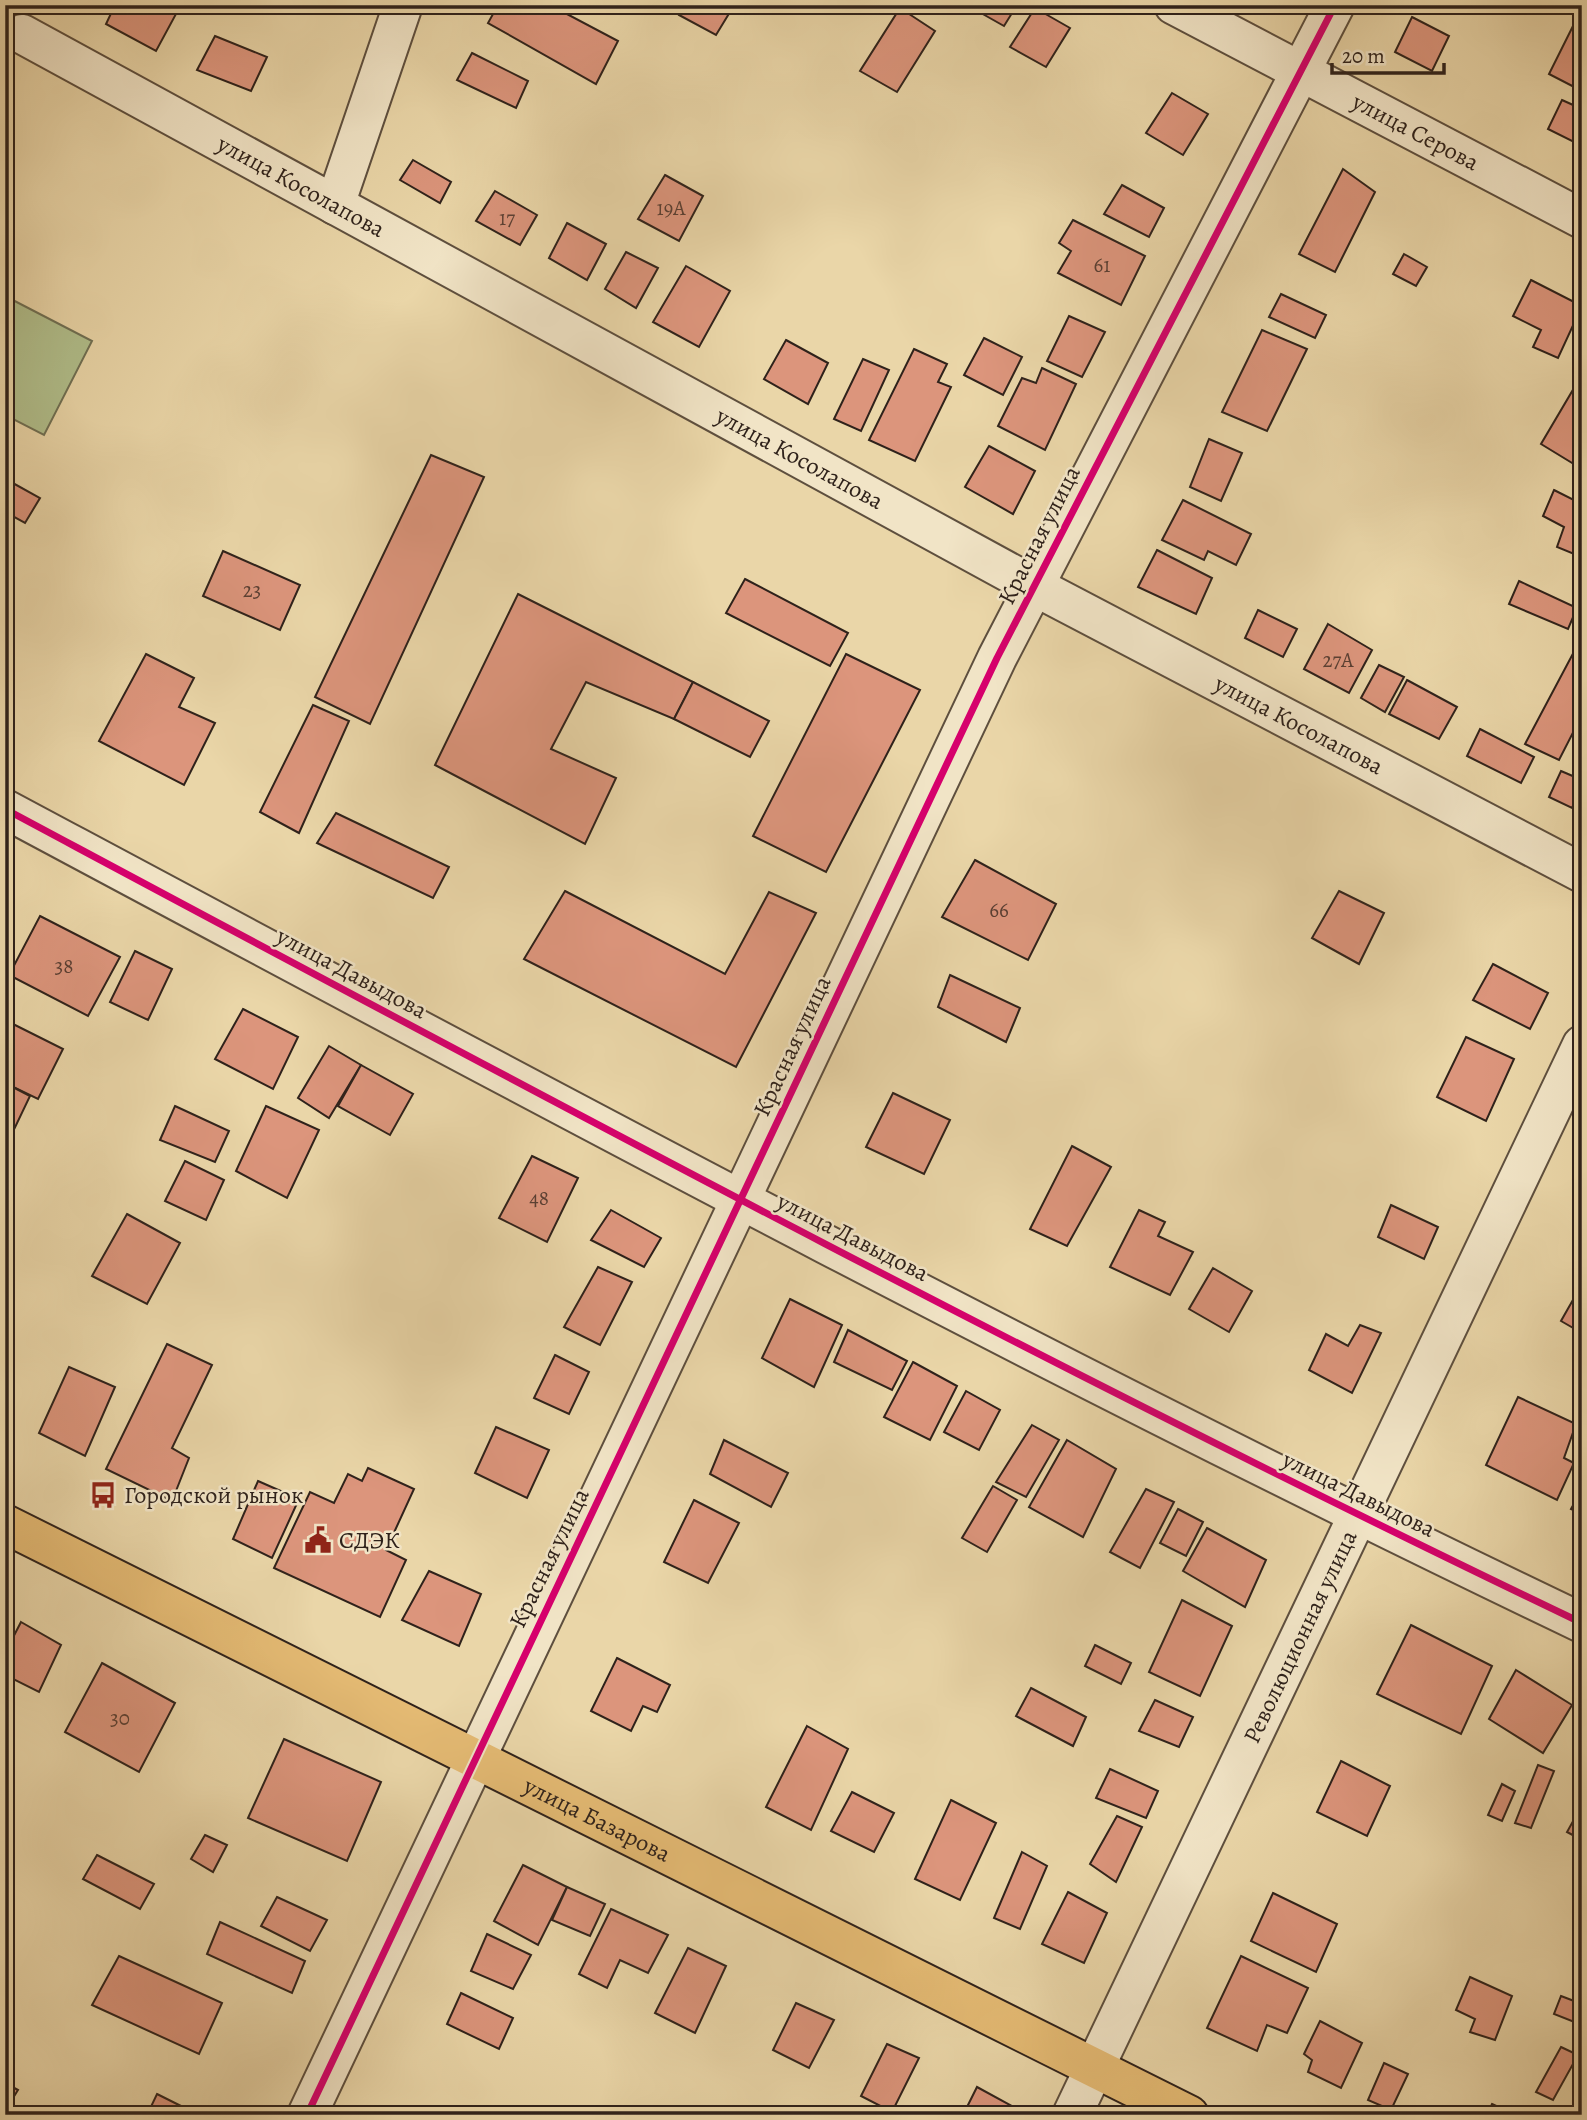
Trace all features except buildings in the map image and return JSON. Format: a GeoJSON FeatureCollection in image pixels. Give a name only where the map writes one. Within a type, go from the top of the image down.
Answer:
{"type":"FeatureCollection","features":[{"type":"Feature","properties":{"kind":"main road","name":"улица Базарова"},"geometry":{"type":"LineString","coordinates":[[5,1524],[1189,2115]]}},
{"type":"Feature","properties":{"kind":"street"},"geometry":{"type":"LineString","coordinates":[[335,205],[404,5]]}},
{"type":"Feature","properties":{"kind":"street","name":"улица Серова"},"geometry":{"type":"LineString","coordinates":[[1174,5],[1582,219]]}},
{"type":"Feature","properties":{"kind":"street","name":"Красная улица"},"geometry":{"type":"LineString","coordinates":[[307,2115],[997,658],[1335,5]]}},
{"type":"Feature","properties":{"kind":"street","name":"улица Косолапова"},"geometry":{"type":"LineString","coordinates":[[22,34],[1034,586],[1582,873]]}},
{"type":"Feature","properties":{"kind":"street","name":"улица Давыдова"},"geometry":{"type":"LineString","coordinates":[[9,822],[740,1201],[1357,1516],[1582,1623]]}},
{"type":"Feature","properties":{"kind":"street","name":"Революционная улица"},"geometry":{"type":"LineString","coordinates":[[1072,2115],[1582,1045]]}},
{"type":"Feature","properties":{"kind":"green space"},"geometry":{"type":"Polygon","coordinates":[[[5,296],[92,341],[44,435],[5,415],[5,296]]]}},
{"type":"Feature","properties":{"kind":"cycle path"},"geometry":{"type":"LineString","coordinates":[[307,2115],[997,658],[1335,5]]}},
{"type":"Feature","properties":{"kind":"cycle path"},"geometry":{"type":"LineString","coordinates":[[5,809],[593,1122],[986,1327],[1582,1623]]}},
{"type":"Feature","properties":{"kind":"place","name":"Городской рынок"},"geometry":{"type":"Point","coordinates":[103,1495]}},
{"type":"Feature","properties":{"kind":"place","name":"СДЭК"},"geometry":{"type":"Point","coordinates":[318,1540]}}]}
